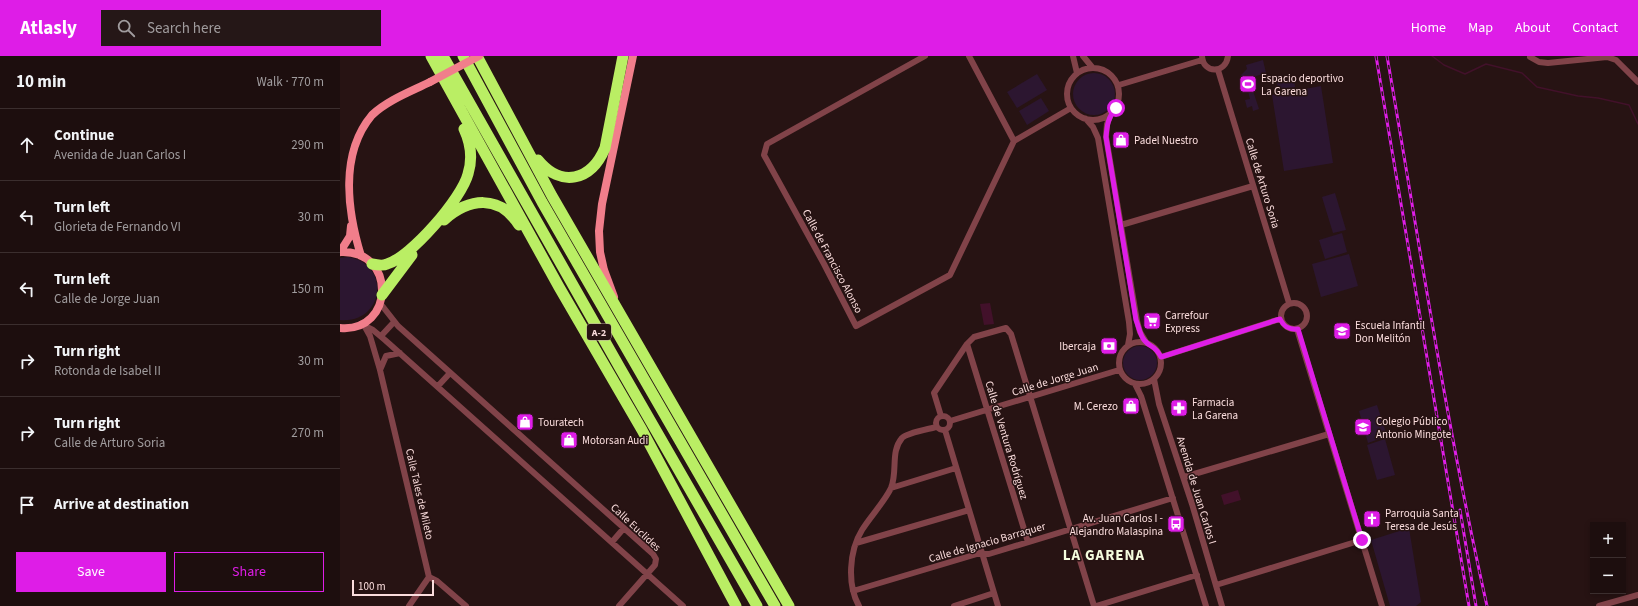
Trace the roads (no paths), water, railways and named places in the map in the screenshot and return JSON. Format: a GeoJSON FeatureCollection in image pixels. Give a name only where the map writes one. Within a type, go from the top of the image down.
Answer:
{"type":"FeatureCollection","features":[{"type":"Feature","properties":{"kind":"highway"},"geometry":{"type":"LineString","coordinates":[[372,264],[386,265],[406,254],[435,224],[453,202],[468,176],[471,152],[469,140],[430,56]]}},
{"type":"Feature","properties":{"kind":"highway"},"geometry":{"type":"LineString","coordinates":[[430,56],[559,287],[642,430],[736,606]]}},
{"type":"Feature","properties":{"kind":"highway","name":"A-2"},"geometry":{"type":"LineString","coordinates":[[443,56],[757,606]]}},
{"type":"Feature","properties":{"kind":"highway","name":"A-2"},"geometry":{"type":"LineString","coordinates":[[463,56],[542,202],[775,606]]}},
{"type":"Feature","properties":{"kind":"highway"},"geometry":{"type":"LineString","coordinates":[[478,56],[552,196],[788,606]]}},
{"type":"Feature","properties":{"kind":"highway"},"geometry":{"type":"LineString","coordinates":[[517,132],[546,170],[556,175],[567,177],[581,175],[592,168],[600,159],[605,148],[624,56]]}},
{"type":"Feature","properties":{"kind":"highway"},"geometry":{"type":"LineString","coordinates":[[381,299],[399,270],[438,225],[452,213],[461,208],[479,202],[492,204],[502,208],[514,218],[559,287]]}},
{"type":"Feature","properties":{"kind":"highway"},"geometry":{"type":"LineString","coordinates":[[722,582],[728,606]]}},
{"type":"Feature","properties":{"kind":"street"},"geometry":{"type":"LineString","coordinates":[[361,256],[351,219],[345,176],[348,156],[355,137],[362,125],[386,104],[478,56]]}},
{"type":"Feature","properties":{"kind":"street"},"geometry":{"type":"LineString","coordinates":[[617,307],[604,270],[600,252],[599,231],[602,204],[633,56]]}},
{"type":"Feature","properties":{"kind":"street","name":"Calle de Francisco Alonso"},"geometry":{"type":"LineString","coordinates":[[925,56],[767,144],[764,155],[856,326],[950,275],[1014,141]]}},
{"type":"Feature","properties":{"kind":"street"},"geometry":{"type":"LineString","coordinates":[[969,56],[1014,141],[1071,108]]}},
{"type":"Feature","properties":{"kind":"street"},"geometry":{"type":"LineString","coordinates":[[1073,56],[1077,73]]}},
{"type":"Feature","properties":{"kind":"street"},"geometry":{"type":"LineString","coordinates":[[1083,56],[1092,67]]}},
{"type":"Feature","properties":{"kind":"street"},"geometry":{"type":"LineString","coordinates":[[1119,85],[1202,58],[1204,64],[1210,69],[1218,70],[1225,65],[1228,56]]}},
{"type":"Feature","properties":{"kind":"street"},"geometry":{"type":"LineString","coordinates":[[1529,56],[1539,62],[1548,63],[1607,57],[1616,60],[1638,82]]}},
{"type":"Feature","properties":{"kind":"street"},"geometry":{"type":"LineString","coordinates":[[1111,114],[1095,120],[1086,119],[1078,115],[1071,108],[1068,101],[1068,86],[1077,73],[1092,67],[1101,68],[1109,72],[1119,85],[1119,101],[1107,124],[1106,137],[1136,320],[1140,332],[1146,342]]}},
{"type":"Feature","properties":{"kind":"street","name":"Calle de Arturo Soria"},"geometry":{"type":"LineString","coordinates":[[1218,70],[1289,303]]}},
{"type":"Feature","properties":{"kind":"street"},"geometry":{"type":"LineString","coordinates":[[1086,119],[1098,138],[1102,159],[1129,322],[1130,334],[1128,345]]}},
{"type":"Feature","properties":{"kind":"street"},"geometry":{"type":"LineString","coordinates":[[1121,225],[1253,186]]}},
{"type":"Feature","properties":{"kind":"street"},"geometry":{"type":"LineString","coordinates":[[351,219],[350,236],[340,252],[361,256],[372,264],[381,278],[381,299],[372,316],[363,326]]}},
{"type":"Feature","properties":{"kind":"street","name":"Calle Euclides"},"geometry":{"type":"LineString","coordinates":[[381,299],[394,322],[653,554],[656,559],[655,565],[647,574]]}},
{"type":"Feature","properties":{"kind":"street"},"geometry":{"type":"LineString","coordinates":[[1294,302],[1302,305],[1306,312],[1307,316],[1304,324],[1298,329],[1289,329],[1280,319],[1281,311],[1289,303],[1294,302]]}},
{"type":"Feature","properties":{"kind":"street"},"geometry":{"type":"LineString","coordinates":[[1161,357],[1280,319]]}},
{"type":"Feature","properties":{"kind":"street"},"geometry":{"type":"LineString","coordinates":[[381,336],[394,322]]}},
{"type":"Feature","properties":{"kind":"street"},"geometry":{"type":"LineString","coordinates":[[341,329],[363,326],[373,330],[381,336],[683,606]]}},
{"type":"Feature","properties":{"kind":"street","name":"Calle Tales de Mileto"},"geometry":{"type":"LineString","coordinates":[[363,326],[370,336],[380,370],[429,577]]}},
{"type":"Feature","properties":{"kind":"street"},"geometry":{"type":"LineString","coordinates":[[936,427],[936,422],[940,416],[934,393],[967,344],[974,337],[1006,328],[1011,334],[1095,606],[1197,576]]}},
{"type":"Feature","properties":{"kind":"street"},"geometry":{"type":"LineString","coordinates":[[1298,329],[1382,606]]}},
{"type":"Feature","properties":{"kind":"street"},"geometry":{"type":"LineString","coordinates":[[1140,341],[1146,342],[1157,350],[1161,357],[1161,369],[1149,383],[1135,384],[1128,381],[1123,376],[1118,363],[1123,350],[1128,345],[1140,341]]}},
{"type":"Feature","properties":{"kind":"street","name":"Calle de Ventura Rodríguez"},"geometry":{"type":"LineString","coordinates":[[967,344],[1028,542]]}},
{"type":"Feature","properties":{"kind":"street"},"geometry":{"type":"LineString","coordinates":[[380,370],[386,356],[400,353]]}},
{"type":"Feature","properties":{"kind":"street","name":"Calle de Jorge Juan"},"geometry":{"type":"LineString","coordinates":[[950,421],[1120,370]]}},
{"type":"Feature","properties":{"kind":"street"},"geometry":{"type":"LineString","coordinates":[[438,386],[450,373]]}},
{"type":"Feature","properties":{"kind":"street","name":"Avenida de Juan Carlos I"},"geometry":{"type":"LineString","coordinates":[[1154,379],[1159,404],[1184,477],[1222,606]]}},
{"type":"Feature","properties":{"kind":"street"},"geometry":{"type":"LineString","coordinates":[[1135,384],[1141,396],[1206,606]]}},
{"type":"Feature","properties":{"kind":"street"},"geometry":{"type":"LineString","coordinates":[[940,416],[948,418],[950,421],[948,428],[945,430]]}},
{"type":"Feature","properties":{"kind":"street"},"geometry":{"type":"LineString","coordinates":[[860,606],[853,591],[851,574],[856,543],[861,531],[891,488],[897,445],[904,436],[936,427],[940,430],[945,430]]}},
{"type":"Feature","properties":{"kind":"street"},"geometry":{"type":"LineString","coordinates":[[945,430],[998,606]]}},
{"type":"Feature","properties":{"kind":"street"},"geometry":{"type":"LineString","coordinates":[[1184,477],[1329,434]]}},
{"type":"Feature","properties":{"kind":"street"},"geometry":{"type":"LineString","coordinates":[[891,488],[956,468]]}},
{"type":"Feature","properties":{"kind":"street","name":"Calle de Ignacio Barraquer"},"geometry":{"type":"LineString","coordinates":[[853,591],[977,554],[989,554],[1173,498]]}},
{"type":"Feature","properties":{"kind":"street"},"geometry":{"type":"LineString","coordinates":[[856,543],[969,510]]}},
{"type":"Feature","properties":{"kind":"street"},"geometry":{"type":"LineString","coordinates":[[612,542],[624,528]]}},
{"type":"Feature","properties":{"kind":"street"},"geometry":{"type":"LineString","coordinates":[[1216,586],[1362,540]]}},
{"type":"Feature","properties":{"kind":"street"},"geometry":{"type":"LineString","coordinates":[[619,606],[647,574]]}},
{"type":"Feature","properties":{"kind":"street"},"geometry":{"type":"LineString","coordinates":[[409,606],[429,577],[437,581],[466,606]]}},
{"type":"Feature","properties":{"kind":"street"},"geometry":{"type":"LineString","coordinates":[[954,606],[994,593]]}},
{"type":"Feature","properties":{"kind":"street"},"geometry":{"type":"LineString","coordinates":[[1599,606],[1638,595]]}},
{"type":"Feature","properties":{"kind":"waterway"},"geometry":{"type":"LineString","coordinates":[[1432,56],[1444,65],[1465,74],[1486,64],[1522,73],[1537,87],[1629,105],[1638,124]]}},
{"type":"Feature","properties":{"kind":"railway"},"geometry":{"type":"LineString","coordinates":[[1376,56],[1469,606]]}},
{"type":"Feature","properties":{"kind":"railway"},"geometry":{"type":"LineString","coordinates":[[1387,56],[1446,401],[1472,538],[1487,606]]}},
{"type":"Feature","properties":{"kind":"railway"},"geometry":{"type":"LineString","coordinates":[[1460,510],[1476,606]]}},
{"type":"Feature","properties":{"kind":"place","name":"Espacio deportivo La Garena"},"geometry":{"type":"Point","coordinates":[1248,84]}},
{"type":"Feature","properties":{"kind":"place","name":"Padel Nuestro"},"geometry":{"type":"Point","coordinates":[1121,140]}},
{"type":"Feature","properties":{"kind":"place","name":"Carrefour Express"},"geometry":{"type":"Point","coordinates":[1152,321]}},
{"type":"Feature","properties":{"kind":"place","name":"Escuela Infantil Don Melitón"},"geometry":{"type":"Point","coordinates":[1342,331]}},
{"type":"Feature","properties":{"kind":"place","name":"Ibercaja"},"geometry":{"type":"Point","coordinates":[1109,346]}},
{"type":"Feature","properties":{"kind":"place","name":"M. Cerezo"},"geometry":{"type":"Point","coordinates":[1131,406]}},
{"type":"Feature","properties":{"kind":"place","name":"Farmacia La Garena"},"geometry":{"type":"Point","coordinates":[1179,408]}},
{"type":"Feature","properties":{"kind":"place","name":"Touratech"},"geometry":{"type":"Point","coordinates":[525,422]}},
{"type":"Feature","properties":{"kind":"place","name":"Colegio Público Antonio Mingote"},"geometry":{"type":"Point","coordinates":[1363,427]}},
{"type":"Feature","properties":{"kind":"place","name":"Motorsan Audi"},"geometry":{"type":"Point","coordinates":[569,440]}},
{"type":"Feature","properties":{"kind":"place","name":"Parroquia Santa Teresa de Jesús"},"geometry":{"type":"Point","coordinates":[1372,519]}},
{"type":"Feature","properties":{"kind":"place","name":"Av. Juan Carlos I - Alejandro Malaspina"},"geometry":{"type":"Point","coordinates":[1176,524]}},
{"type":"Feature","properties":{"kind":"district","name":"LA GARENA"},"geometry":{"type":"Point","coordinates":[1104,555]}}]}
